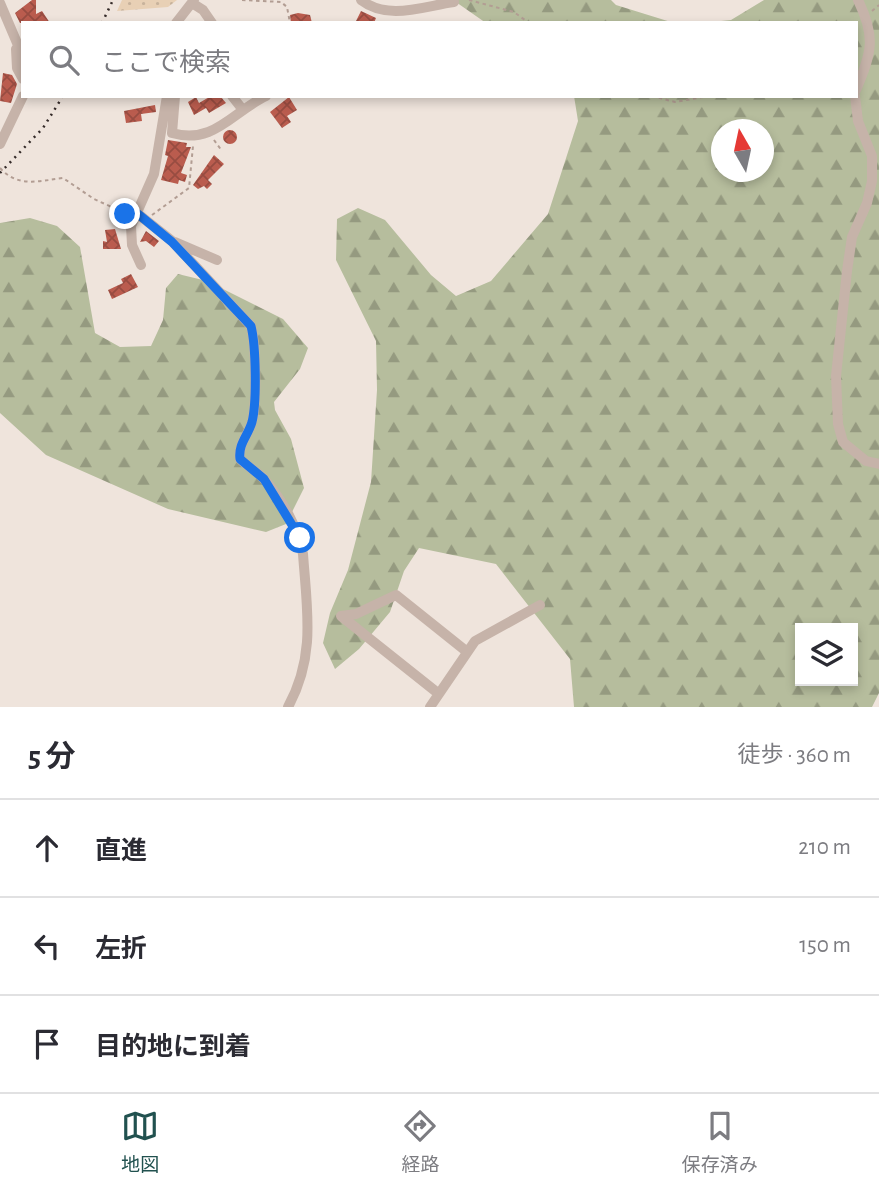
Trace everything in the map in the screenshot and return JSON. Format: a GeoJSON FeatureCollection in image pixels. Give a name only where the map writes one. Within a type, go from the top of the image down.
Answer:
{"type":"FeatureCollection","features":[{"type":"Feature","properties":{"kind":"street"},"geometry":{"type":"LineString","coordinates":[[361,0],[379,10],[387,11],[425,9],[454,2]]}},
{"type":"Feature","properties":{"kind":"street"},"geometry":{"type":"LineString","coordinates":[[858,0],[867,18],[872,44],[858,84]]}},
{"type":"Feature","properties":{"kind":"street"},"geometry":{"type":"LineString","coordinates":[[178,21],[193,1],[211,21]]}},
{"type":"Feature","properties":{"kind":"street"},"geometry":{"type":"LineString","coordinates":[[0,3],[21,53]]}},
{"type":"Feature","properties":{"kind":"street"},"geometry":{"type":"LineString","coordinates":[[17,46],[17,68],[21,75]]}},
{"type":"Feature","properties":{"kind":"street"},"geometry":{"type":"LineString","coordinates":[[0,144],[22,98]]}},
{"type":"Feature","properties":{"kind":"street"},"geometry":{"type":"LineString","coordinates":[[141,265],[130,236],[131,226],[141,217],[154,174],[167,98]]}},
{"type":"Feature","properties":{"kind":"street"},"geometry":{"type":"LineString","coordinates":[[175,98],[172,133],[193,137],[228,123],[263,98]]}},
{"type":"Feature","properties":{"kind":"street"},"geometry":{"type":"LineString","coordinates":[[234,98],[243,110]]}},
{"type":"Feature","properties":{"kind":"street"},"geometry":{"type":"LineString","coordinates":[[855,98],[858,121],[872,156],[872,181],[867,203],[852,237],[836,397],[843,442],[858,457],[879,464]]}},
{"type":"Feature","properties":{"kind":"street"},"geometry":{"type":"LineString","coordinates":[[141,217],[172,242],[243,316],[255,341],[252,421],[239,449],[240,459],[264,479],[285,508],[300,538],[303,554],[308,653],[299,687],[288,707]]}},
{"type":"Feature","properties":{"kind":"street"},"geometry":{"type":"LineString","coordinates":[[172,242],[217,260]]}},
{"type":"Feature","properties":{"kind":"street"},"geometry":{"type":"LineString","coordinates":[[439,694],[341,616],[356,614],[396,595],[466,651]]}},
{"type":"Feature","properties":{"kind":"street"},"geometry":{"type":"LineString","coordinates":[[430,707],[466,651],[485,633],[540,605]]}},
{"type":"Feature","properties":{"kind":"path"},"geometry":{"type":"LineString","coordinates":[[242,0],[277,1],[287,7],[290,21]]}},
{"type":"Feature","properties":{"kind":"path"},"geometry":{"type":"LineString","coordinates":[[468,0],[514,12],[526,21]]}},
{"type":"Feature","properties":{"kind":"path"},"geometry":{"type":"LineString","coordinates":[[660,98],[675,102],[698,98]]}},
{"type":"Feature","properties":{"kind":"path"},"geometry":{"type":"LineString","coordinates":[[205,133],[222,152]]}},
{"type":"Feature","properties":{"kind":"path"},"geometry":{"type":"LineString","coordinates":[[0,169],[9,179],[23,182],[63,178],[119,211],[141,217],[189,188],[193,137]]}},
{"type":"Feature","properties":{"kind":"green space"},"geometry":{"type":"Polygon","coordinates":[[[453,0],[611,0],[616,5],[668,21],[483,21],[453,0]]]}},
{"type":"Feature","properties":{"kind":"green space"},"geometry":{"type":"Polygon","coordinates":[[[764,0],[879,0],[879,693],[872,707],[574,707],[570,659],[496,564],[419,548],[404,571],[390,612],[359,649],[335,669],[323,643],[330,613],[348,570],[371,482],[377,390],[376,341],[336,260],[337,219],[358,208],[385,220],[431,275],[456,296],[491,281],[548,214],[578,121],[574,98],[858,98],[858,21],[721,21],[731,20],[764,0]]]}},
{"type":"Feature","properties":{"kind":"green space"},"geometry":{"type":"Polygon","coordinates":[[[30,218],[57,226],[80,247],[95,333],[120,347],[151,346],[163,320],[166,288],[178,274],[207,281],[283,319],[308,348],[300,369],[274,402],[275,410],[291,439],[304,488],[286,524],[266,532],[168,509],[46,455],[0,413],[0,223],[30,218]]]}},
{"type":"Feature","properties":{"kind":"sand"},"geometry":{"type":"Polygon","coordinates":[[[122,0],[177,0],[168,7],[117,11],[122,0]]]}},
{"type":"Feature","properties":{"kind":"building"},"geometry":{"type":"Polygon","coordinates":[[[32,0],[36,0],[36,14],[42,11],[49,21],[20,23],[15,13],[32,0]]]}},
{"type":"Feature","properties":{"kind":"building"},"geometry":{"type":"Polygon","coordinates":[[[361,11],[376,18],[375,21],[356,21],[361,11]]]}},
{"type":"Feature","properties":{"kind":"building"},"geometry":{"type":"Polygon","coordinates":[[[290,15],[310,15],[312,21],[291,21],[290,15]]]}},
{"type":"Feature","properties":{"kind":"building"},"geometry":{"type":"Polygon","coordinates":[[[3,73],[12,75],[17,84],[11,103],[0,101],[3,73]]]}},
{"type":"Feature","properties":{"kind":"building"},"geometry":{"type":"Polygon","coordinates":[[[196,98],[199,103],[208,98],[222,98],[226,103],[209,113],[206,108],[194,115],[188,102],[196,98]]]}},
{"type":"Feature","properties":{"kind":"building"},"geometry":{"type":"Polygon","coordinates":[[[288,98],[297,110],[287,116],[291,122],[282,128],[270,112],[288,98]]]}},
{"type":"Feature","properties":{"kind":"building"},"geometry":{"type":"Polygon","coordinates":[[[155,105],[156,112],[141,114],[142,121],[126,123],[124,111],[155,105]]]}},
{"type":"Feature","properties":{"kind":"building"},"geometry":{"type":"Polygon","coordinates":[[[227,130],[233,130],[237,137],[233,144],[227,144],[223,140],[223,134],[227,130]]]}},
{"type":"Feature","properties":{"kind":"building"},"geometry":{"type":"Polygon","coordinates":[[[168,140],[187,143],[186,147],[191,147],[181,173],[187,175],[185,182],[179,180],[178,184],[161,180],[168,156],[165,155],[168,140]]]}},
{"type":"Feature","properties":{"kind":"building"},"geometry":{"type":"Polygon","coordinates":[[[214,155],[224,164],[208,180],[212,184],[207,189],[204,186],[198,189],[193,185],[214,155]]]}},
{"type":"Feature","properties":{"kind":"building"},"geometry":{"type":"Polygon","coordinates":[[[115,229],[121,249],[103,249],[103,241],[107,242],[105,230],[115,229]]]}},
{"type":"Feature","properties":{"kind":"building"},"geometry":{"type":"Polygon","coordinates":[[[146,231],[159,241],[154,247],[146,241],[140,242],[146,231]]]}},
{"type":"Feature","properties":{"kind":"building"},"geometry":{"type":"Polygon","coordinates":[[[131,274],[138,287],[112,299],[108,290],[123,283],[121,279],[131,274]]]}},
{"type":"Feature","properties":{"kind":"railway"},"geometry":{"type":"LineString","coordinates":[[103,21],[113,0]]}},
{"type":"Feature","properties":{"kind":"railway"},"geometry":{"type":"LineString","coordinates":[[0,173],[43,128],[62,98]]}},
{"type":"Feature","properties":{"kind":"route"},"geometry":{"type":"LineString","coordinates":[[125,214],[138,214],[172,242],[251,326],[255,341],[252,421],[239,449],[240,459],[264,479],[285,508],[300,538]]}}]}
